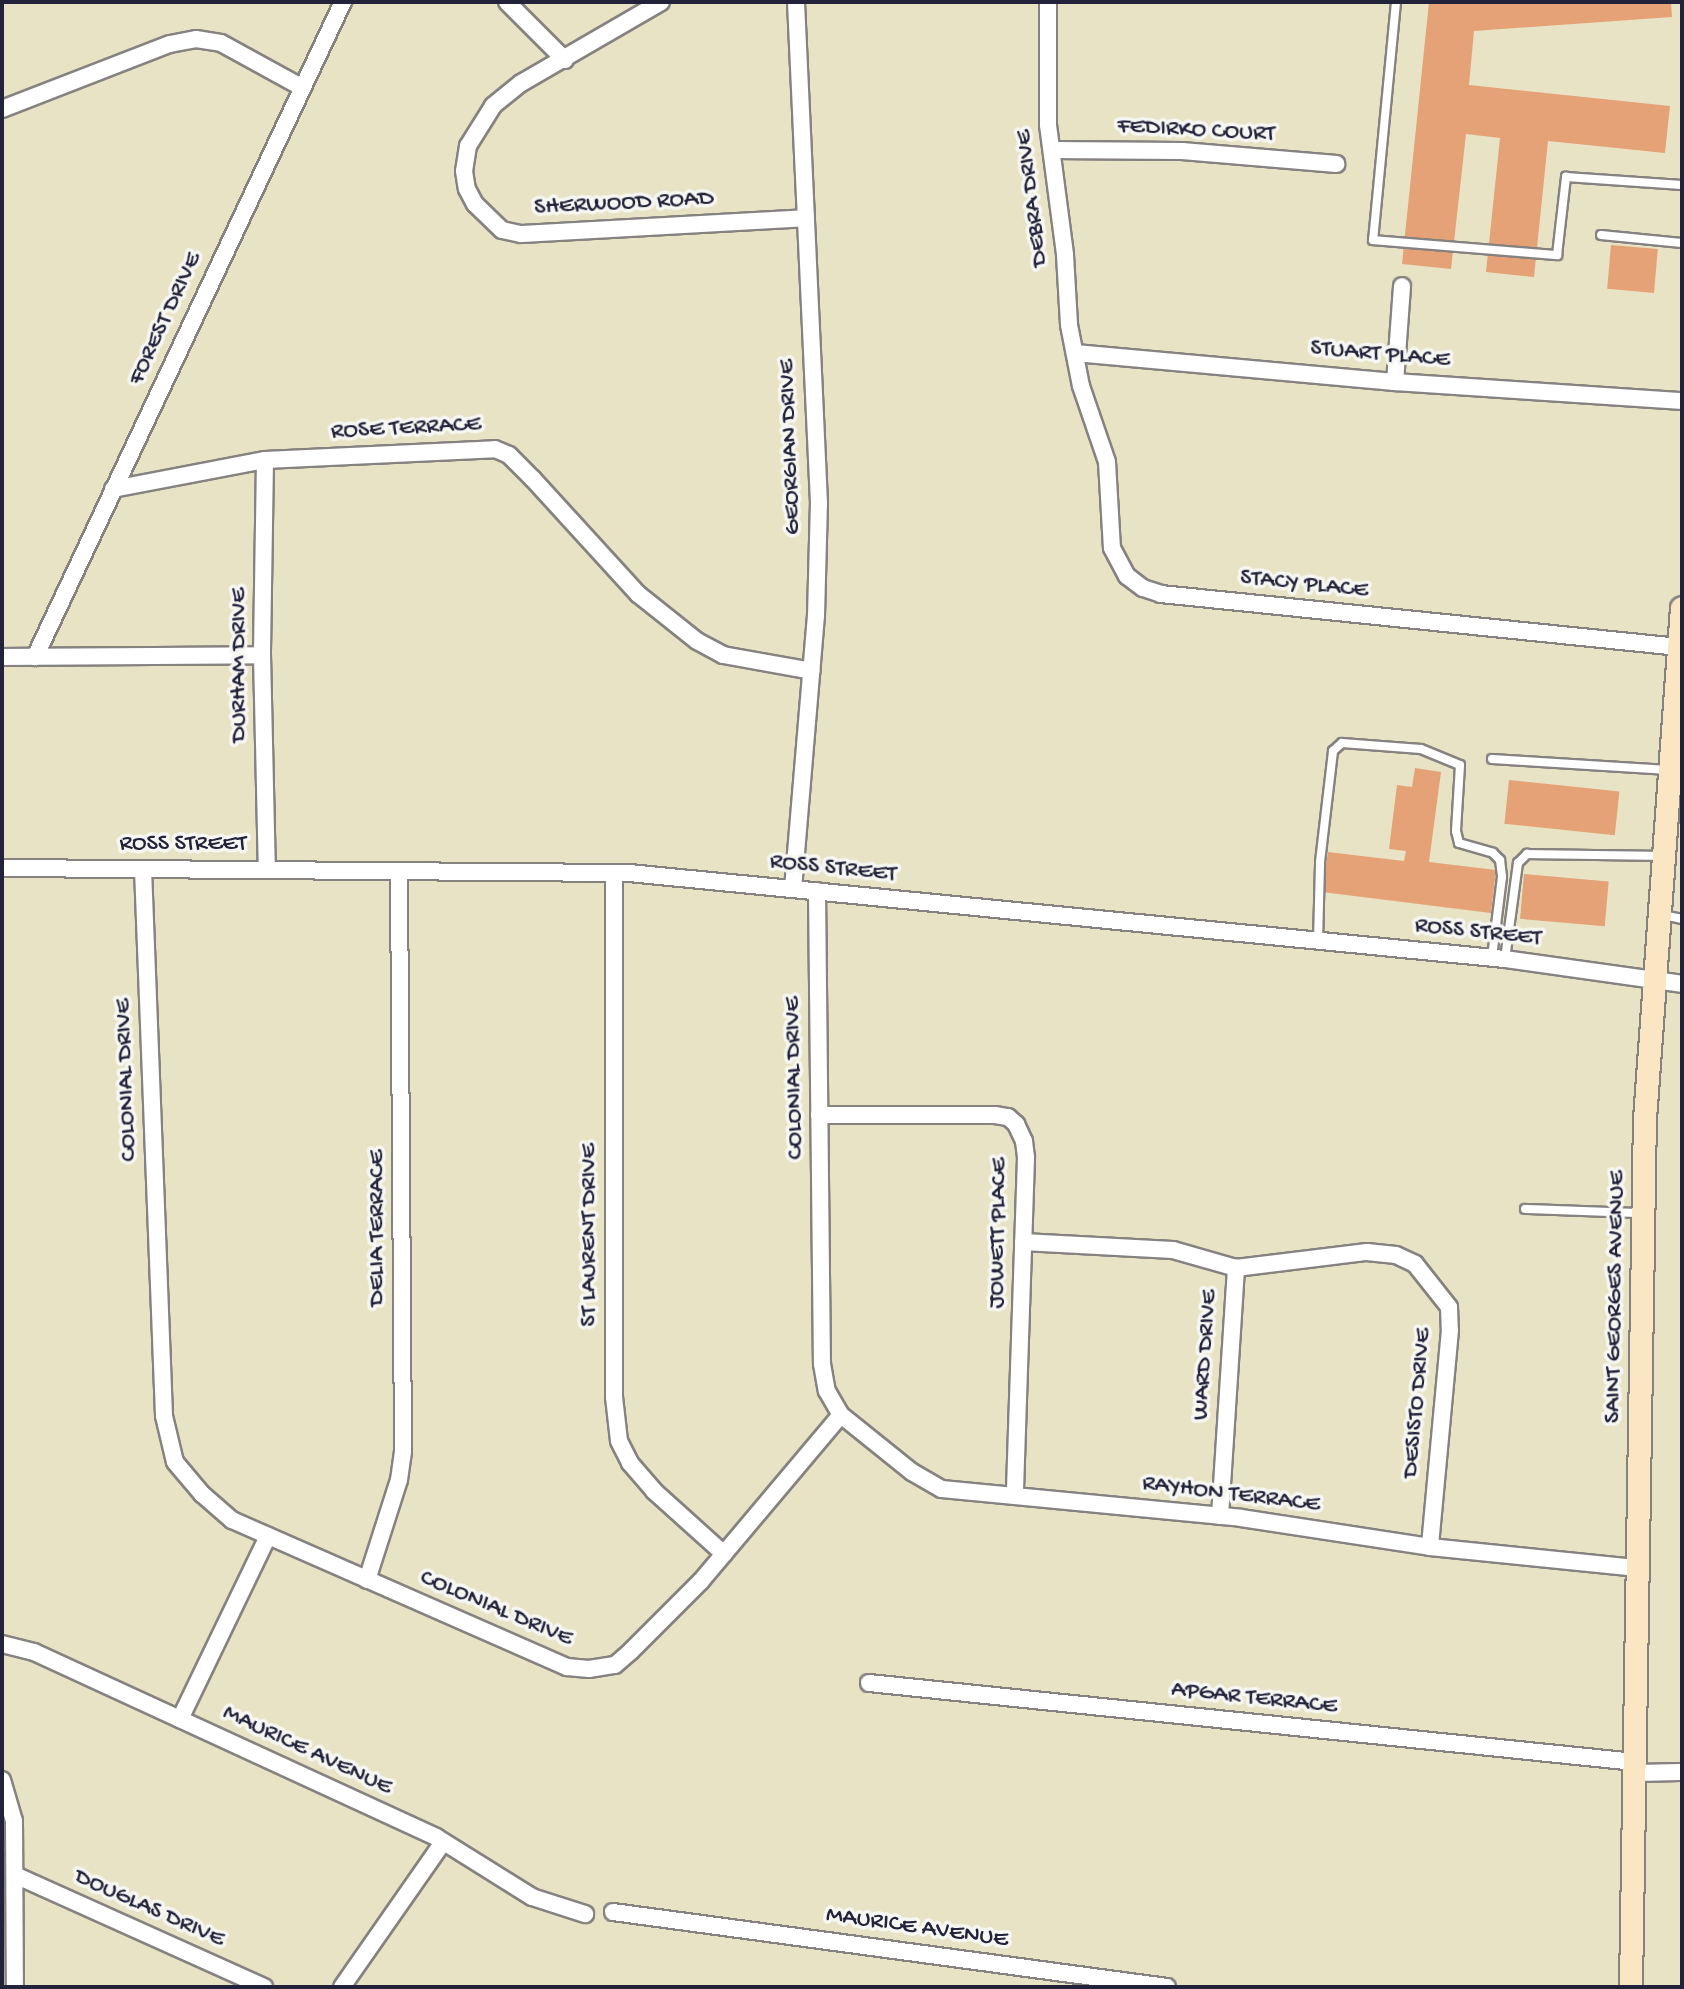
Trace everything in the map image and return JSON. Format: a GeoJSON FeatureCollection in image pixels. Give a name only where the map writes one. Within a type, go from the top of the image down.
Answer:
{"type":"FeatureCollection","features":[{"type":"Feature","properties":{"kind":"main road","name":"SAINT GEORGES AVENUE"},"geometry":{"type":"LineString","coordinates":[[1631,1987],[1645,1119],[1664,856],[1676,770],[1682,608]]}},
{"type":"Feature","properties":{"kind":"street","name":"FOREST DRIVE"},"geometry":{"type":"LineString","coordinates":[[35,657],[343,2]]}},
{"type":"Feature","properties":{"kind":"street"},"geometry":{"type":"LineString","coordinates":[[507,2],[565,60]]}},
{"type":"Feature","properties":{"kind":"street","name":"SHERWOOD ROAD"},"geometry":{"type":"LineString","coordinates":[[661,2],[521,83],[493,106],[468,146],[464,171],[467,189],[475,204],[502,230],[521,234],[806,218]]}},
{"type":"Feature","properties":{"kind":"street","name":"GEORGIAN DRIVE"},"geometry":{"type":"LineString","coordinates":[[793,889],[812,671],[819,503],[796,2]]}},
{"type":"Feature","properties":{"kind":"street","name":"DEBRA DRIVE"},"geometry":{"type":"LineString","coordinates":[[1048,2],[1047,83],[1052,150],[1081,386]]}},
{"type":"Feature","properties":{"kind":"street"},"geometry":{"type":"LineString","coordinates":[[2,109],[170,44],[196,39],[221,43],[301,87]]}},
{"type":"Feature","properties":{"kind":"street","name":"FEDIRKO COURT"},"geometry":{"type":"LineString","coordinates":[[1052,150],[1182,151],[1336,164]]}},
{"type":"Feature","properties":{"kind":"street"},"geometry":{"type":"LineString","coordinates":[[1395,382],[1402,286]]}},
{"type":"Feature","properties":{"kind":"street","name":"STUART PLACE"},"geometry":{"type":"LineString","coordinates":[[1075,353],[1395,382],[1682,401]]}},
{"type":"Feature","properties":{"kind":"street","name":"STACY PLACE"},"geometry":{"type":"LineString","coordinates":[[1081,386],[1107,462],[1112,548],[1127,576],[1143,588],[1161,594],[1679,647]]}},
{"type":"Feature","properties":{"kind":"street","name":"ROSE TERRACE"},"geometry":{"type":"LineString","coordinates":[[113,489],[265,460],[495,449],[509,455],[533,479],[638,594],[697,641],[723,655],[812,671]]}},
{"type":"Feature","properties":{"kind":"street","name":"DURHAM DRIVE"},"geometry":{"type":"LineString","coordinates":[[265,460],[262,655],[267,870]]}},
{"type":"Feature","properties":{"kind":"street"},"geometry":{"type":"LineString","coordinates":[[2,657],[262,655]]}},
{"type":"Feature","properties":{"kind":"street","name":"ROSS STREET"},"geometry":{"type":"LineString","coordinates":[[2,868],[614,873],[1499,959],[1682,984]]}},
{"type":"Feature","properties":{"kind":"street","name":"COLONIAL DRIVE"},"geometry":{"type":"LineString","coordinates":[[143,869],[164,1416],[175,1462],[202,1494],[232,1520],[567,1667],[589,1669],[615,1665],[631,1651],[724,1554],[841,1415],[827,1391],[822,1364],[817,891]]}},
{"type":"Feature","properties":{"kind":"street","name":"DELIA TERRACE"},"geometry":{"type":"LineString","coordinates":[[367,1580],[399,1480],[403,1451],[399,871]]}},
{"type":"Feature","properties":{"kind":"street","name":"ST LAURENT DRIVE"},"geometry":{"type":"LineString","coordinates":[[614,873],[614,1397],[619,1441],[630,1463],[654,1491],[724,1554]]}},
{"type":"Feature","properties":{"kind":"street","name":"JOWETT PLACE"},"geometry":{"type":"LineString","coordinates":[[819,1115],[1008,1117],[1024,1141],[1015,1496]]}},
{"type":"Feature","properties":{"kind":"street","name":"WARD DRIVE"},"geometry":{"type":"LineString","coordinates":[[1023,1242],[1173,1250],[1236,1268],[1220,1516]]}},
{"type":"Feature","properties":{"kind":"street","name":"DESISTO DRIVE"},"geometry":{"type":"LineString","coordinates":[[1236,1268],[1367,1252],[1396,1255],[1415,1264],[1449,1307],[1450,1330],[1430,1547]]}},
{"type":"Feature","properties":{"kind":"street","name":"RAYHON TERRACE"},"geometry":{"type":"LineString","coordinates":[[841,1415],[912,1472],[942,1489],[1220,1516],[1430,1547],[1638,1568]]}},
{"type":"Feature","properties":{"kind":"street"},"geometry":{"type":"LineString","coordinates":[[180,1719],[268,1536]]}},
{"type":"Feature","properties":{"kind":"street","name":"MAURICE AVENUE"},"geometry":{"type":"LineString","coordinates":[[2,1644],[34,1652],[443,1842],[532,1897],[585,1914]]}},
{"type":"Feature","properties":{"kind":"street","name":"APGAR TERRACE"},"geometry":{"type":"LineString","coordinates":[[869,1683],[1682,1772]]}},
{"type":"Feature","properties":{"kind":"street"},"geometry":{"type":"LineString","coordinates":[[2,1780],[14,1821],[15,1987]]}},
{"type":"Feature","properties":{"kind":"street"},"geometry":{"type":"LineString","coordinates":[[342,1987],[443,1842]]}},
{"type":"Feature","properties":{"kind":"street","name":"DOUGLAS DRIVE"},"geometry":{"type":"LineString","coordinates":[[15,1875],[264,1987]]}},
{"type":"Feature","properties":{"kind":"street","name":"MAURICE AVENUE"},"geometry":{"type":"LineString","coordinates":[[613,1912],[1167,1987]]}},
{"type":"Feature","properties":{"kind":"street"},"geometry":{"type":"LineString","coordinates":[[1033,1987],[1036,1969]]}},
{"type":"Feature","properties":{"kind":"lane"},"geometry":{"type":"LineString","coordinates":[[1396,2],[1373,240],[1557,255],[1566,177],[1682,185]]}},
{"type":"Feature","properties":{"kind":"lane"},"geometry":{"type":"LineString","coordinates":[[1601,235],[1682,243]]}},
{"type":"Feature","properties":{"kind":"lane"},"geometry":{"type":"LineString","coordinates":[[1318,941],[1320,862],[1333,751],[1342,743],[1421,749],[1450,758],[1460,765],[1456,831],[1459,843],[1493,853],[1500,860],[1499,959]]}},
{"type":"Feature","properties":{"kind":"lane"},"geometry":{"type":"LineString","coordinates":[[1492,759],[1676,770]]}},
{"type":"Feature","properties":{"kind":"lane"},"geometry":{"type":"LineString","coordinates":[[1499,959],[1518,863],[1527,854],[1664,856]]}},
{"type":"Feature","properties":{"kind":"lane"},"geometry":{"type":"LineString","coordinates":[[1659,915],[1682,919]]}},
{"type":"Feature","properties":{"kind":"lane"},"geometry":{"type":"LineString","coordinates":[[1525,1209],[1643,1214]]}},
{"type":"Feature","properties":{"kind":"building"},"geometry":{"type":"Polygon","coordinates":[[[1429,2],[1671,2],[1672,17],[1474,31],[1469,85],[1670,106],[1665,153],[1548,141],[1534,277],[1486,272],[1500,138],[1466,134],[1451,269],[1402,264],[1429,2]]]}},
{"type":"Feature","properties":{"kind":"building"},"geometry":{"type":"Polygon","coordinates":[[[1611,245],[1658,249],[1654,293],[1607,289],[1611,245]]]}},
{"type":"Feature","properties":{"kind":"building"},"geometry":{"type":"Polygon","coordinates":[[[1415,768],[1441,772],[1429,862],[1496,870],[1491,913],[1322,892],[1328,852],[1404,861],[1406,851],[1389,849],[1397,785],[1412,787],[1415,768]]]}},
{"type":"Feature","properties":{"kind":"building"},"geometry":{"type":"Polygon","coordinates":[[[1509,780],[1619,792],[1615,835],[1504,824],[1509,780]]]}},
{"type":"Feature","properties":{"kind":"building"},"geometry":{"type":"Polygon","coordinates":[[[1524,874],[1609,881],[1605,926],[1520,919],[1524,874]]]}}]}
